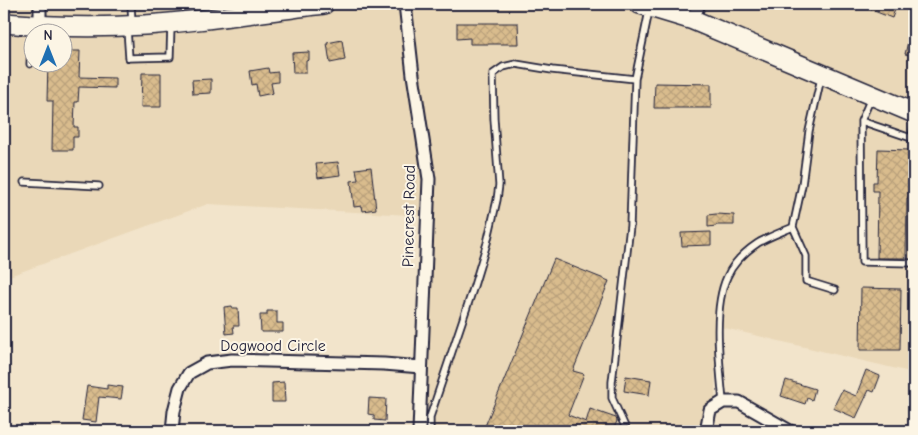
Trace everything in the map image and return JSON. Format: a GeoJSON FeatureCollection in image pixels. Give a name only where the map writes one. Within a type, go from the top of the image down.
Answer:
{"type":"FeatureCollection","features":[{"type":"Feature","properties":{"kind":"main road"},"geometry":{"type":"LineString","coordinates":[[72,25],[130,26],[172,23],[232,13],[324,4]]}},
{"type":"Feature","properties":{"kind":"main road"},"geometry":{"type":"LineString","coordinates":[[645,5],[696,12],[822,74],[914,113]]}},
{"type":"Feature","properties":{"kind":"main road"},"geometry":{"type":"LineString","coordinates":[[4,22],[22,24]]}},
{"type":"Feature","properties":{"kind":"street"},"geometry":{"type":"LineString","coordinates":[[37,22],[40,4]]}},
{"type":"Feature","properties":{"kind":"street","name":"Pinecrest Road"},"geometry":{"type":"LineString","coordinates":[[405,4],[413,75],[429,179],[419,431]]}},
{"type":"Feature","properties":{"kind":"street","name":"Dogwood Circle"},"geometry":{"type":"LineString","coordinates":[[172,431],[174,411],[180,388],[189,373],[207,363],[232,360],[384,364],[421,367]]}},
{"type":"Feature","properties":{"kind":"street"},"geometry":{"type":"LineString","coordinates":[[706,431],[710,410],[722,402],[739,402],[790,431]]}},
{"type":"Feature","properties":{"kind":"lane"},"geometry":{"type":"LineString","coordinates":[[131,4],[129,58],[170,57],[172,23]]}},
{"type":"Feature","properties":{"kind":"lane"},"geometry":{"type":"LineString","coordinates":[[627,431],[612,398],[612,382],[630,226],[635,79],[645,5]]}},
{"type":"Feature","properties":{"kind":"lane"},"geometry":{"type":"LineString","coordinates":[[430,431],[430,417],[485,252],[497,200],[499,184],[494,119],[494,74],[503,66],[516,64],[635,79]]}},
{"type":"Feature","properties":{"kind":"lane"},"geometry":{"type":"LineString","coordinates":[[822,74],[809,131],[802,185],[793,227],[806,256],[806,281],[835,290]]}},
{"type":"Feature","properties":{"kind":"lane"},"geometry":{"type":"LineString","coordinates":[[872,95],[861,121],[862,262],[914,263]]}},
{"type":"Feature","properties":{"kind":"lane"},"geometry":{"type":"LineString","coordinates":[[861,121],[912,138],[914,128]]}},
{"type":"Feature","properties":{"kind":"lane"},"geometry":{"type":"LineString","coordinates":[[24,182],[99,186]]}},
{"type":"Feature","properties":{"kind":"lane"},"geometry":{"type":"LineString","coordinates":[[722,402],[719,342],[720,299],[727,276],[738,259],[759,243],[793,227]]}},
{"type":"Feature","properties":{"kind":"shaded area"},"geometry":{"type":"Polygon","coordinates":[[[4,4],[914,4],[914,373],[716,326],[715,410],[710,431],[425,431],[429,216],[208,204],[4,278],[4,4]]]}},
{"type":"Feature","properties":{"kind":"building"},"geometry":{"type":"Polygon","coordinates":[[[856,4],[897,4],[892,18],[856,4]]]}},
{"type":"Feature","properties":{"kind":"building"},"geometry":{"type":"Polygon","coordinates":[[[457,23],[518,23],[519,44],[470,44],[470,38],[457,39],[457,23]]]}},
{"type":"Feature","properties":{"kind":"building"},"geometry":{"type":"Polygon","coordinates":[[[911,30],[914,30],[914,56],[905,54],[911,30]]]}},
{"type":"Feature","properties":{"kind":"building"},"geometry":{"type":"Polygon","coordinates":[[[342,40],[345,60],[330,63],[327,43],[342,40]]]}},
{"type":"Feature","properties":{"kind":"building"},"geometry":{"type":"Polygon","coordinates":[[[72,51],[80,51],[79,77],[115,78],[115,88],[79,87],[78,102],[75,102],[74,127],[78,127],[78,137],[73,137],[73,150],[52,150],[53,101],[47,101],[48,72],[72,72],[72,51]]]}},
{"type":"Feature","properties":{"kind":"building"},"geometry":{"type":"Polygon","coordinates":[[[309,52],[309,60],[306,61],[306,73],[293,73],[292,53],[309,52]]]}},
{"type":"Feature","properties":{"kind":"building"},"geometry":{"type":"Polygon","coordinates":[[[268,68],[269,73],[278,72],[278,82],[271,83],[273,93],[258,96],[256,84],[252,85],[250,71],[268,68]]]}},
{"type":"Feature","properties":{"kind":"building"},"geometry":{"type":"Polygon","coordinates":[[[142,73],[161,73],[161,107],[141,107],[142,73]]]}},
{"type":"Feature","properties":{"kind":"building"},"geometry":{"type":"Polygon","coordinates":[[[211,79],[211,93],[193,94],[192,80],[211,79]]]}},
{"type":"Feature","properties":{"kind":"building"},"geometry":{"type":"Polygon","coordinates":[[[655,83],[711,84],[711,108],[654,108],[655,83]]]}},
{"type":"Feature","properties":{"kind":"building"},"geometry":{"type":"Polygon","coordinates":[[[878,149],[909,150],[909,188],[914,188],[914,198],[907,198],[906,258],[877,258],[878,191],[873,191],[873,182],[877,182],[878,149]]]}},
{"type":"Feature","properties":{"kind":"building"},"geometry":{"type":"Polygon","coordinates":[[[338,162],[340,175],[318,178],[316,164],[338,162]]]}},
{"type":"Feature","properties":{"kind":"building"},"geometry":{"type":"Polygon","coordinates":[[[371,167],[376,209],[363,211],[362,206],[354,207],[351,181],[358,180],[356,169],[371,167]]]}},
{"type":"Feature","properties":{"kind":"building"},"geometry":{"type":"Polygon","coordinates":[[[708,215],[734,215],[734,225],[708,227],[708,215]]]}},
{"type":"Feature","properties":{"kind":"building"},"geometry":{"type":"Polygon","coordinates":[[[711,232],[711,245],[682,246],[681,233],[711,232]]]}},
{"type":"Feature","properties":{"kind":"building"},"geometry":{"type":"Polygon","coordinates":[[[554,259],[609,281],[573,371],[584,374],[568,415],[586,422],[590,409],[616,418],[617,421],[613,431],[483,431],[554,259]]]}},
{"type":"Feature","properties":{"kind":"building"},"geometry":{"type":"Polygon","coordinates":[[[861,288],[901,289],[900,350],[860,350],[861,288]]]}},
{"type":"Feature","properties":{"kind":"building"},"geometry":{"type":"Polygon","coordinates":[[[232,306],[232,308],[238,308],[239,326],[233,326],[234,333],[226,334],[224,307],[232,306]]]}},
{"type":"Feature","properties":{"kind":"building"},"geometry":{"type":"Polygon","coordinates":[[[267,311],[277,311],[277,323],[283,323],[283,332],[261,332],[260,315],[267,315],[267,311]]]}},
{"type":"Feature","properties":{"kind":"building"},"geometry":{"type":"Polygon","coordinates":[[[866,370],[880,376],[874,392],[869,390],[856,418],[833,408],[842,390],[856,396],[866,370]]]}},
{"type":"Feature","properties":{"kind":"building"},"geometry":{"type":"Polygon","coordinates":[[[626,376],[651,380],[649,395],[624,391],[626,376]]]}},
{"type":"Feature","properties":{"kind":"building"},"geometry":{"type":"Polygon","coordinates":[[[786,380],[815,389],[812,400],[807,398],[805,404],[781,396],[786,380]]]}},
{"type":"Feature","properties":{"kind":"building"},"geometry":{"type":"Polygon","coordinates":[[[284,382],[285,402],[272,402],[272,383],[284,382]]]}},
{"type":"Feature","properties":{"kind":"building"},"geometry":{"type":"Polygon","coordinates":[[[107,385],[123,387],[121,399],[99,397],[96,422],[82,420],[87,386],[107,389],[107,385]]]}},
{"type":"Feature","properties":{"kind":"building"},"geometry":{"type":"Polygon","coordinates":[[[369,398],[386,399],[385,421],[374,420],[374,415],[368,414],[369,398]]]}}]}
